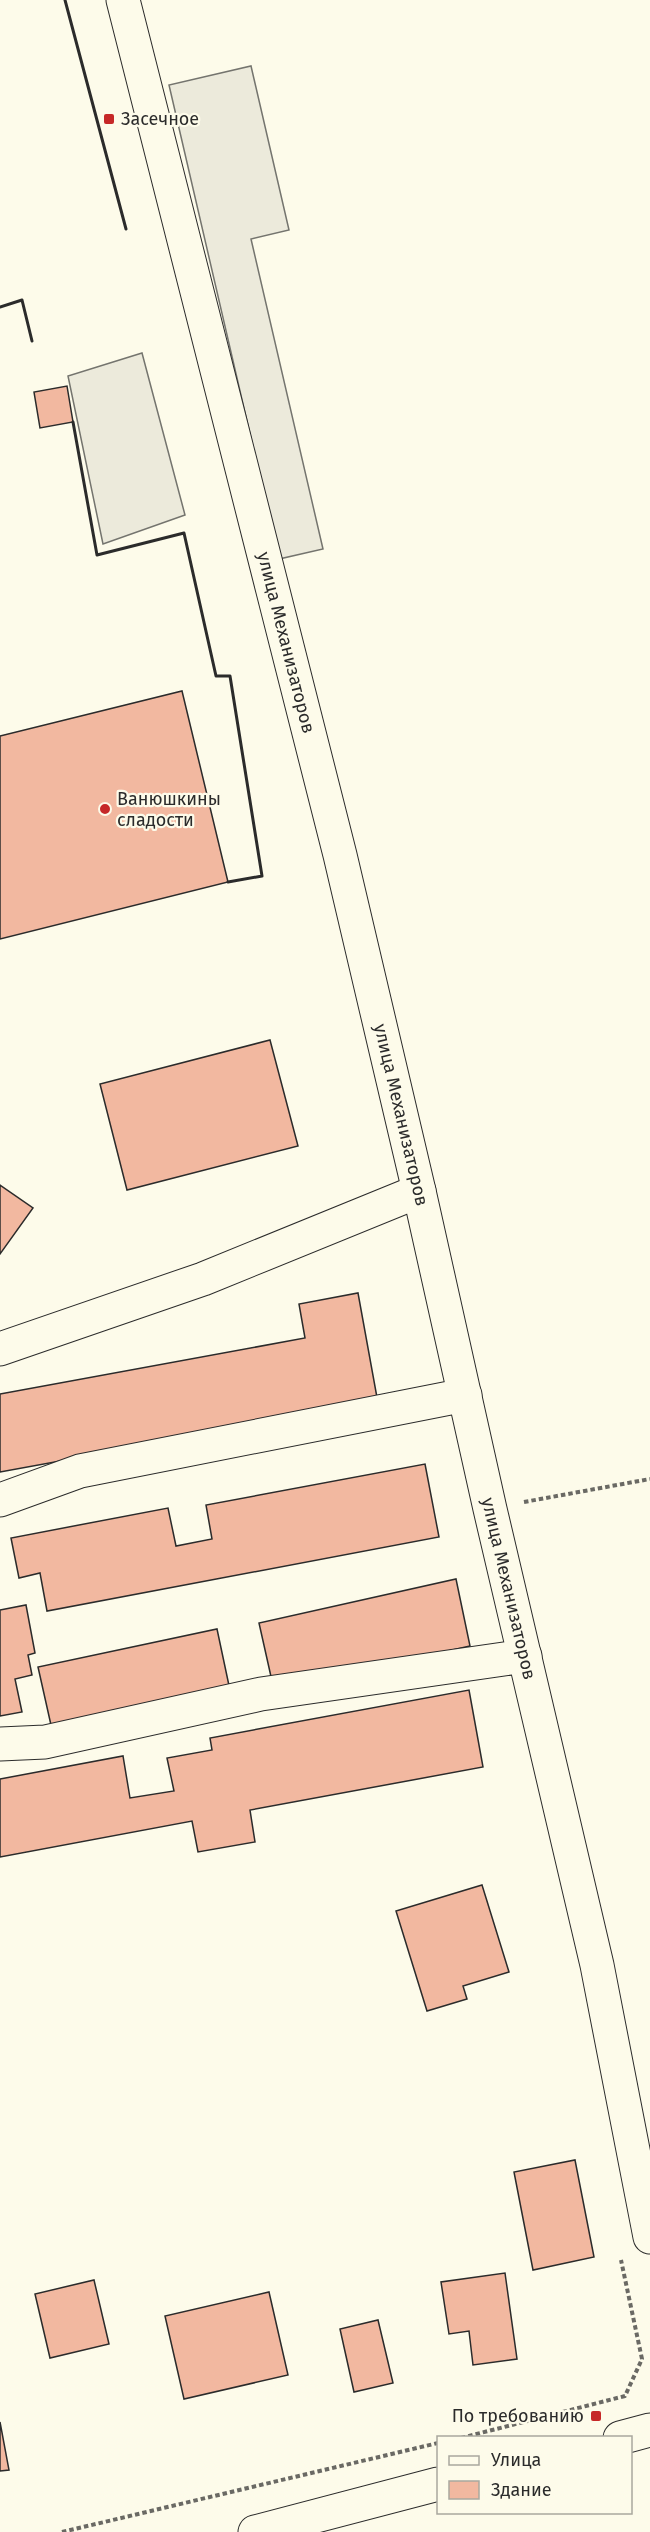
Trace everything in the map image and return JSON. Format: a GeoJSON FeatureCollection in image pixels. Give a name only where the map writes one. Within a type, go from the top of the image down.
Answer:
{"type":"FeatureCollection","features":[{"type":"Feature","properties":{"kind":"street","name":"улица Механизаторов"},"geometry":{"type":"LineString","coordinates":[[123,0],[340,855],[597,1965],[650,2237]]}},
{"type":"Feature","properties":{"kind":"street"},"geometry":{"type":"LineString","coordinates":[[0,1349],[203,1279],[419,1191]]}},
{"type":"Feature","properties":{"kind":"street"},"geometry":{"type":"LineString","coordinates":[[0,1500],[80,1471],[465,1395]]}},
{"type":"Feature","properties":{"kind":"street"},"geometry":{"type":"LineString","coordinates":[[0,1744],[45,1742],[261,1694],[525,1656]]}},
{"type":"Feature","properties":{"kind":"street"},"geometry":{"type":"LineString","coordinates":[[628,2436],[650,2430]]}},
{"type":"Feature","properties":{"kind":"street"},"geometry":{"type":"LineString","coordinates":[[255,2532],[437,2484]]}},
{"type":"Feature","properties":{"kind":"path"},"geometry":{"type":"LineString","coordinates":[[490,1509],[650,1479]]}},
{"type":"Feature","properties":{"kind":"path"},"geometry":{"type":"LineString","coordinates":[[469,2436],[625,2396],[642,2359],[620,2254]]}},
{"type":"Feature","properties":{"kind":"path"},"geometry":{"type":"LineString","coordinates":[[62,2532],[437,2443]]}},
{"type":"Feature","properties":{"kind":"shaded area"},"geometry":{"type":"Polygon","coordinates":[[[251,66],[289,230],[251,239],[323,549],[279,559],[169,85],[251,66]]]}},
{"type":"Feature","properties":{"kind":"shaded area"},"geometry":{"type":"Polygon","coordinates":[[[142,353],[185,515],[103,544],[68,376],[142,353]]]}},
{"type":"Feature","properties":{"kind":"building"},"geometry":{"type":"Polygon","coordinates":[[[67,386],[73,422],[40,428],[34,392],[67,386]]]}},
{"type":"Feature","properties":{"kind":"building","name":"Ванюшкины сладости"},"geometry":{"type":"Polygon","coordinates":[[[182,691],[228,882],[0,939],[0,736],[182,691]]]}},
{"type":"Feature","properties":{"kind":"building"},"geometry":{"type":"Polygon","coordinates":[[[270,1040],[298,1146],[127,1190],[100,1084],[270,1040]]]}},
{"type":"Feature","properties":{"kind":"building"},"geometry":{"type":"Polygon","coordinates":[[[0,1185],[33,1208],[0,1254],[0,1185]]]}},
{"type":"Feature","properties":{"kind":"building"},"geometry":{"type":"Polygon","coordinates":[[[358,1293],[378,1403],[0,1472],[0,1394],[305,1338],[299,1304],[358,1293]]]}},
{"type":"Feature","properties":{"kind":"building"},"geometry":{"type":"Polygon","coordinates":[[[425,1464],[439,1537],[47,1611],[40,1573],[19,1578],[11,1538],[168,1508],[176,1546],[212,1539],[206,1505],[425,1464]]]}},
{"type":"Feature","properties":{"kind":"building"},"geometry":{"type":"Polygon","coordinates":[[[456,1579],[470,1646],[274,1690],[259,1623],[456,1579]]]}},
{"type":"Feature","properties":{"kind":"building"},"geometry":{"type":"Polygon","coordinates":[[[26,1605],[35,1653],[28,1655],[32,1675],[15,1679],[22,1712],[0,1716],[0,1610],[26,1605]]]}},
{"type":"Feature","properties":{"kind":"building"},"geometry":{"type":"Polygon","coordinates":[[[217,1629],[231,1695],[53,1734],[38,1667],[217,1629]]]}},
{"type":"Feature","properties":{"kind":"building"},"geometry":{"type":"Polygon","coordinates":[[[469,1690],[483,1767],[250,1810],[255,1842],[198,1852],[192,1821],[0,1857],[0,1779],[123,1756],[130,1798],[174,1791],[167,1758],[212,1750],[210,1738],[469,1690]]]}},
{"type":"Feature","properties":{"kind":"building"},"geometry":{"type":"Polygon","coordinates":[[[482,1885],[509,1972],[463,1986],[467,1999],[427,2011],[396,1911],[482,1885]]]}},
{"type":"Feature","properties":{"kind":"building"},"geometry":{"type":"Polygon","coordinates":[[[575,2160],[594,2257],[533,2270],[514,2172],[575,2160]]]}},
{"type":"Feature","properties":{"kind":"building"},"geometry":{"type":"Polygon","coordinates":[[[505,2273],[517,2359],[473,2365],[469,2331],[449,2334],[441,2282],[505,2273]]]}},
{"type":"Feature","properties":{"kind":"building"},"geometry":{"type":"Polygon","coordinates":[[[94,2280],[109,2344],[50,2358],[35,2294],[94,2280]]]}},
{"type":"Feature","properties":{"kind":"building"},"geometry":{"type":"Polygon","coordinates":[[[269,2292],[288,2375],[184,2399],[165,2316],[269,2292]]]}},
{"type":"Feature","properties":{"kind":"building"},"geometry":{"type":"Polygon","coordinates":[[[378,2320],[393,2383],[354,2392],[340,2329],[378,2320]]]}},
{"type":"Feature","properties":{"kind":"building"},"geometry":{"type":"Polygon","coordinates":[[[0,2422],[9,2470],[0,2471],[0,2422]]]}},
{"type":"Feature","properties":{"kind":"wall"},"geometry":{"type":"LineString","coordinates":[[65,0],[126,229]]}},
{"type":"Feature","properties":{"kind":"wall"},"geometry":{"type":"LineString","coordinates":[[0,307],[22,300],[32,341]]}},
{"type":"Feature","properties":{"kind":"wall"},"geometry":{"type":"LineString","coordinates":[[73,422],[97,555],[184,533],[216,676],[230,676],[262,876],[228,882]]}},
{"type":"Feature","properties":{"kind":"place","name":"Засечное"},"geometry":{"type":"Point","coordinates":[109,119]}},
{"type":"Feature","properties":{"kind":"place","name":"Ванюшкины сладости"},"geometry":{"type":"Point","coordinates":[105,809]}},
{"type":"Feature","properties":{"kind":"place","name":"По требованию"},"geometry":{"type":"Point","coordinates":[596,2416]}}]}
